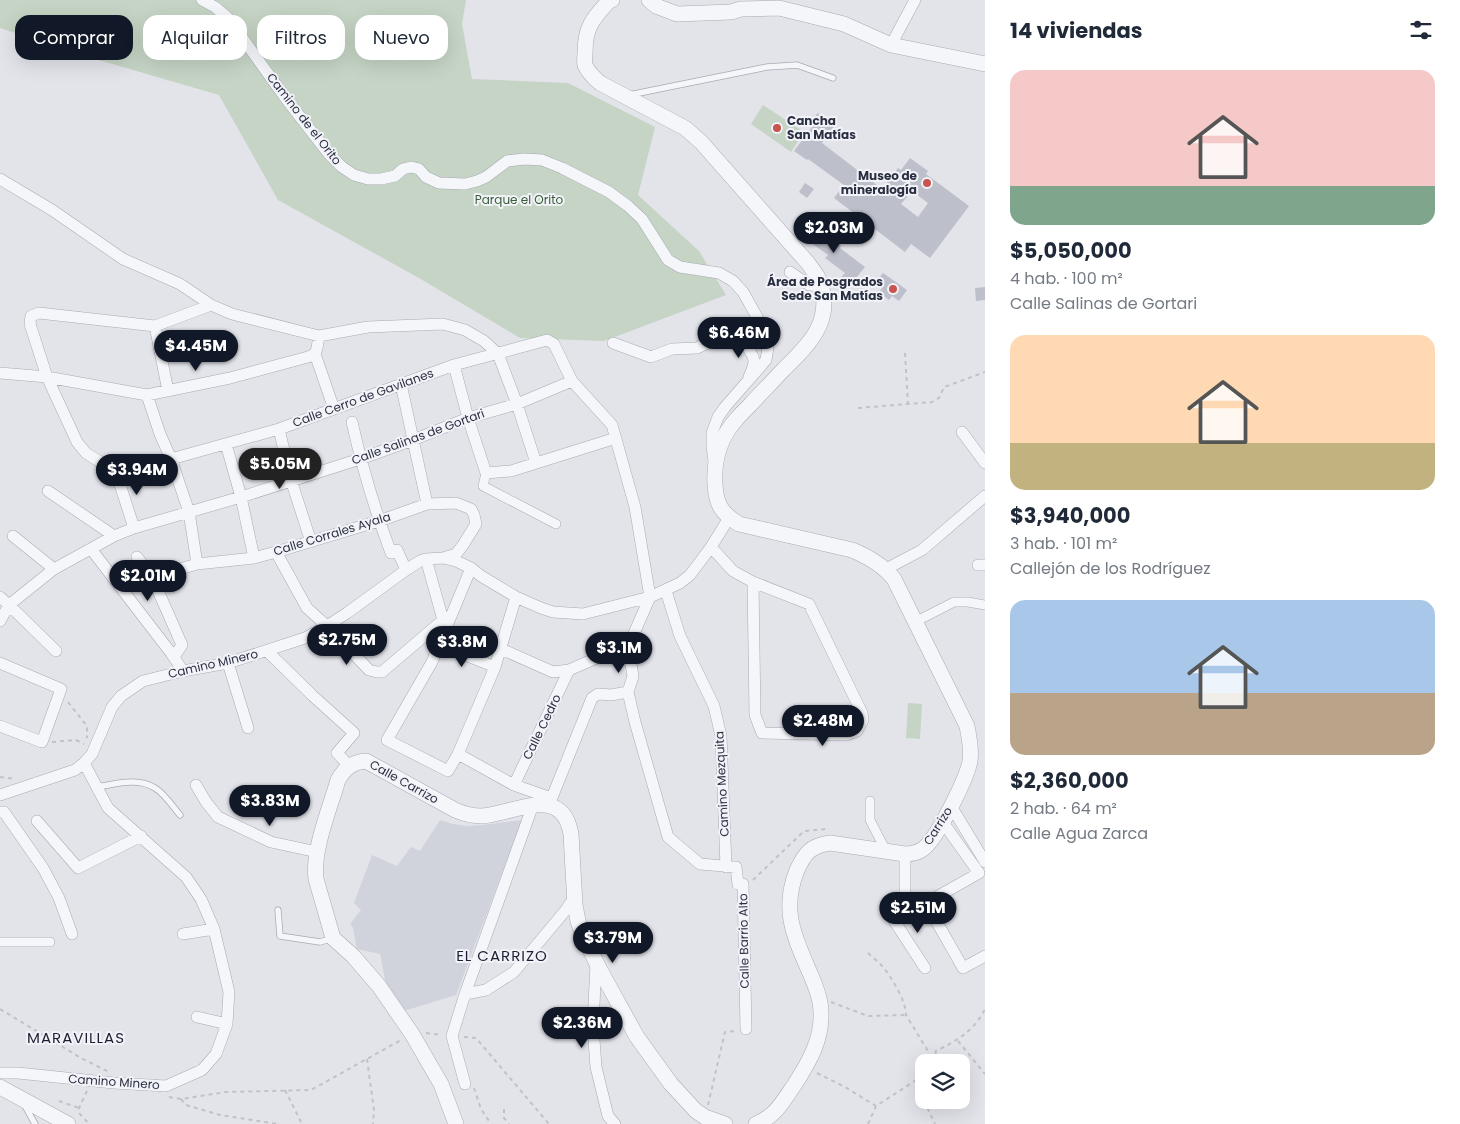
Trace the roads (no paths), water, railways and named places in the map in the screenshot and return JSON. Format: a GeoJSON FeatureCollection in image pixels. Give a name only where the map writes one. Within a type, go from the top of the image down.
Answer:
{"type":"FeatureCollection","features":[{"type":"Feature","properties":{"kind":"street","name":"Camino de el Orito"},"geometry":{"type":"LineString","coordinates":[[202,0],[215,6],[228,18],[286,100],[328,154],[354,175],[368,179],[381,179],[395,176],[403,169],[411,167],[419,169],[426,177],[440,183],[465,184],[486,177],[507,161],[524,159],[542,160],[609,192],[628,206],[642,220],[668,260],[680,267],[719,273],[732,281],[743,292],[757,317],[768,347],[766,360],[721,412],[712,433],[715,466]]}},
{"type":"Feature","properties":{"kind":"street"},"geometry":{"type":"LineString","coordinates":[[612,0],[601,10],[589,26],[585,38],[584,63],[592,76],[600,83],[685,128],[701,142],[807,262],[822,286],[824,310],[816,332],[808,344],[738,416],[723,438],[715,466],[716,495],[720,508],[729,518]]}},
{"type":"Feature","properties":{"kind":"street"},"geometry":{"type":"LineString","coordinates":[[648,0],[656,6],[677,14],[778,8],[844,24],[891,45],[985,64]]}},
{"type":"Feature","properties":{"kind":"street"},"geometry":{"type":"LineString","coordinates":[[891,45],[914,0]]}},
{"type":"Feature","properties":{"kind":"street"},"geometry":{"type":"LineString","coordinates":[[0,179],[52,210],[123,258],[180,284],[211,305],[232,314],[319,336],[368,327],[443,324],[465,330],[484,340],[498,354],[536,463]]}},
{"type":"Feature","properties":{"kind":"street"},"geometry":{"type":"LineString","coordinates":[[790,272],[809,285],[822,286]]}},
{"type":"Feature","properties":{"kind":"street"},"geometry":{"type":"LineString","coordinates":[[134,528],[116,472],[86,453],[77,442],[47,377],[30,324],[31,316],[39,313],[155,326],[211,305]]}},
{"type":"Feature","properties":{"kind":"street"},"geometry":{"type":"LineString","coordinates":[[155,326],[168,391]]}},
{"type":"Feature","properties":{"kind":"street"},"geometry":{"type":"LineString","coordinates":[[613,343],[651,357],[672,349],[697,348],[728,333],[733,333],[738,335],[753,355],[753,368],[746,383]]}},
{"type":"Feature","properties":{"kind":"street"},"geometry":{"type":"LineString","coordinates":[[319,336],[315,354],[334,409]]}},
{"type":"Feature","properties":{"kind":"street","name":"Calle Cerro de Gavilanes"},"geometry":{"type":"LineString","coordinates":[[171,459],[279,429],[454,365],[547,340],[554,344],[572,381]]}},
{"type":"Feature","properties":{"kind":"street"},"geometry":{"type":"LineString","coordinates":[[0,373],[47,377],[147,395],[230,378],[315,354]]}},
{"type":"Feature","properties":{"kind":"street"},"geometry":{"type":"LineString","coordinates":[[454,365],[468,418],[486,473],[483,486],[556,524]]}},
{"type":"Feature","properties":{"kind":"street"},"geometry":{"type":"LineString","coordinates":[[572,381],[612,425],[635,507],[650,597],[628,647],[633,676],[628,692],[668,837],[700,864],[726,867]]}},
{"type":"Feature","properties":{"kind":"street","name":"Calle Salinas de Gortari"},"geometry":{"type":"LineString","coordinates":[[0,620],[4,601],[54,569],[114,536],[134,528],[241,497],[360,458],[413,440],[468,418],[517,404],[572,381]]}},
{"type":"Feature","properties":{"kind":"street"},"geometry":{"type":"LineString","coordinates":[[402,384],[427,504]]}},
{"type":"Feature","properties":{"kind":"street"},"geometry":{"type":"LineString","coordinates":[[147,395],[189,512],[197,564]]}},
{"type":"Feature","properties":{"kind":"street"},"geometry":{"type":"LineString","coordinates":[[352,422],[378,520],[391,553],[397,550],[406,570]]}},
{"type":"Feature","properties":{"kind":"street"},"geometry":{"type":"LineString","coordinates":[[279,429],[291,480],[311,542]]}},
{"type":"Feature","properties":{"kind":"street"},"geometry":{"type":"LineString","coordinates":[[962,432],[985,463]]}},
{"type":"Feature","properties":{"kind":"street"},"geometry":{"type":"LineString","coordinates":[[486,473],[512,471],[616,438]]}},
{"type":"Feature","properties":{"kind":"street"},"geometry":{"type":"LineString","coordinates":[[226,444],[241,497],[254,558]]}},
{"type":"Feature","properties":{"kind":"street"},"geometry":{"type":"LineString","coordinates":[[48,491],[114,536]]}},
{"type":"Feature","properties":{"kind":"street"},"geometry":{"type":"LineString","coordinates":[[886,569],[922,550],[985,496]]}},
{"type":"Feature","properties":{"kind":"street","name":"Calle Corrales Ayala"},"geometry":{"type":"LineString","coordinates":[[152,577],[197,564],[254,558],[311,542],[427,504],[456,503],[471,509],[476,524],[456,554],[443,558]]}},
{"type":"Feature","properties":{"kind":"street","name":"Camino Minero"},"geometry":{"type":"LineString","coordinates":[[0,795],[75,770],[84,763],[112,707],[121,696],[143,681],[228,663],[305,638],[347,613],[406,570],[426,559],[443,558],[456,561],[471,568],[516,597],[541,608],[553,612],[583,614],[650,597],[680,583],[690,575],[711,547],[729,518]]}},
{"type":"Feature","properties":{"kind":"street","name":"Carrizo"},"geometry":{"type":"LineString","coordinates":[[729,518],[739,524],[852,550],[865,555],[886,569],[894,579],[967,726],[971,751],[968,769],[962,786],[932,841],[916,853],[905,854]]}},
{"type":"Feature","properties":{"kind":"street"},"geometry":{"type":"LineString","coordinates":[[13,536],[54,569]]}},
{"type":"Feature","properties":{"kind":"street"},"geometry":{"type":"LineString","coordinates":[[711,547],[733,570],[753,582],[809,604],[862,713],[863,720],[857,731],[846,735],[762,733],[755,715],[753,582]]}},
{"type":"Feature","properties":{"kind":"street"},"geometry":{"type":"LineString","coordinates":[[91,549],[183,671]]}},
{"type":"Feature","properties":{"kind":"street"},"geometry":{"type":"LineString","coordinates":[[276,552],[307,608],[369,670],[377,672],[382,672],[443,620],[426,559]]}},
{"type":"Feature","properties":{"kind":"street"},"geometry":{"type":"LineString","coordinates":[[137,557],[152,577],[182,645],[174,658]]}},
{"type":"Feature","properties":{"kind":"street"},"geometry":{"type":"LineString","coordinates":[[471,568],[432,662],[387,740],[448,771],[458,754],[495,667],[516,597]]}},
{"type":"Feature","properties":{"kind":"street","name":"Camino Mezquita"},"geometry":{"type":"LineString","coordinates":[[666,591],[680,636],[714,706],[721,736],[726,867]]}},
{"type":"Feature","properties":{"kind":"street"},"geometry":{"type":"LineString","coordinates":[[4,601],[56,651]]}},
{"type":"Feature","properties":{"kind":"street"},"geometry":{"type":"LineString","coordinates":[[915,622],[954,602],[985,605]]}},
{"type":"Feature","properties":{"kind":"street"},"geometry":{"type":"LineString","coordinates":[[438,644],[495,667]]}},
{"type":"Feature","properties":{"kind":"street"},"geometry":{"type":"LineString","coordinates":[[501,649],[553,672],[569,670],[608,652],[628,647]]}},
{"type":"Feature","properties":{"kind":"street"},"geometry":{"type":"LineString","coordinates":[[267,651],[354,733],[337,753],[348,766],[338,780],[317,852],[316,880],[333,938],[353,956],[379,986],[412,1034],[441,1084],[456,1124]]}},
{"type":"Feature","properties":{"kind":"street"},"geometry":{"type":"LineString","coordinates":[[0,663],[61,689],[42,742],[0,726]]}},
{"type":"Feature","properties":{"kind":"street"},"geometry":{"type":"LineString","coordinates":[[228,663],[248,728]]}},
{"type":"Feature","properties":{"kind":"street","name":"Calle Cedro"},"geometry":{"type":"LineString","coordinates":[[514,785],[569,670]]}},
{"type":"Feature","properties":{"kind":"street"},"geometry":{"type":"LineString","coordinates":[[550,802],[592,698],[598,694],[612,695],[628,692]]}},
{"type":"Feature","properties":{"kind":"street"},"geometry":{"type":"LineString","coordinates":[[458,754],[514,785],[550,802],[563,814],[569,824],[571,834],[574,898],[578,921],[596,963],[637,1037],[671,1084],[696,1111],[705,1117],[725,1124]]}},
{"type":"Feature","properties":{"kind":"street","name":"Calle Carrizo"},"geometry":{"type":"LineString","coordinates":[[348,766],[358,761],[366,761],[467,815],[492,814],[550,802]]}},
{"type":"Feature","properties":{"kind":"street","name":"Camino Minero"},"geometry":{"type":"LineString","coordinates":[[0,1073],[166,1086],[202,1070],[216,1054],[227,1024],[229,992],[214,929],[201,899],[186,877],[108,808],[84,763]]}},
{"type":"Feature","properties":{"kind":"street"},"geometry":{"type":"LineString","coordinates":[[196,785],[218,817],[271,842],[317,852]]}},
{"type":"Feature","properties":{"kind":"street"},"geometry":{"type":"LineString","coordinates":[[870,801],[870,820],[886,851]]}},
{"type":"Feature","properties":{"kind":"street"},"geometry":{"type":"LineString","coordinates":[[470,1086],[452,1036],[465,994],[533,805]]}},
{"type":"Feature","properties":{"kind":"street"},"geometry":{"type":"LineString","coordinates":[[951,806],[985,862]]}},
{"type":"Feature","properties":{"kind":"street"},"geometry":{"type":"LineString","coordinates":[[0,812],[4,812],[43,868],[59,898],[72,934]]}},
{"type":"Feature","properties":{"kind":"street"},"geometry":{"type":"LineString","coordinates":[[37,820],[78,868],[141,836]]}},
{"type":"Feature","properties":{"kind":"street"},"geometry":{"type":"LineString","coordinates":[[942,821],[979,873],[926,903],[963,968],[985,956]]}},
{"type":"Feature","properties":{"kind":"street"},"geometry":{"type":"LineString","coordinates":[[756,1124],[772,1115],[807,1066],[818,1042],[821,1012],[818,997],[815,983],[796,939],[789,906],[795,876],[803,858],[810,849],[819,844],[830,843],[905,854],[905,900],[893,919],[925,968]]}},
{"type":"Feature","properties":{"kind":"street","name":"Calle Barrio Alto"},"geometry":{"type":"LineString","coordinates":[[726,867],[736,867],[738,884],[743,884],[746,1029]]}},
{"type":"Feature","properties":{"kind":"street"},"geometry":{"type":"LineString","coordinates":[[465,994],[486,990],[514,972],[574,898]]}},
{"type":"Feature","properties":{"kind":"street"},"geometry":{"type":"LineString","coordinates":[[183,934],[214,929]]}},
{"type":"Feature","properties":{"kind":"street"},"geometry":{"type":"LineString","coordinates":[[3,943],[50,942]]}},
{"type":"Feature","properties":{"kind":"street"},"geometry":{"type":"LineString","coordinates":[[596,963],[593,1026],[596,1068],[608,1116],[615,1124]]}},
{"type":"Feature","properties":{"kind":"street"},"geometry":{"type":"LineString","coordinates":[[197,1017],[227,1024]]}},
{"type":"Feature","properties":{"kind":"street"},"geometry":{"type":"LineString","coordinates":[[0,1087],[68,1124]]}},
{"type":"Feature","properties":{"kind":"lane"},"geometry":{"type":"LineString","coordinates":[[625,96],[767,67],[796,65],[833,78]]}},
{"type":"Feature","properties":{"kind":"lane"},"geometry":{"type":"LineString","coordinates":[[96,787],[140,782],[156,789],[180,815]]}},
{"type":"Feature","properties":{"kind":"lane"},"geometry":{"type":"LineString","coordinates":[[278,910],[280,936],[320,942],[333,938]]}},
{"type":"Feature","properties":{"kind":"lane"},"geometry":{"type":"LineString","coordinates":[[20,1098],[36,1124]]}},
{"type":"Feature","properties":{"kind":"place","name":"Cancha San Matías"},"geometry":{"type":"Point","coordinates":[777,128]}},
{"type":"Feature","properties":{"kind":"place","name":"Museo de mineralogía"},"geometry":{"type":"Point","coordinates":[927,183]}},
{"type":"Feature","properties":{"kind":"place","name":"Área de Posgrados Sede San Matías"},"geometry":{"type":"Point","coordinates":[893,289]}},
{"type":"Feature","properties":{"kind":"district","name":"EL CARRIZO"},"geometry":{"type":"Point","coordinates":[502,956]}},
{"type":"Feature","properties":{"kind":"district","name":"MARAVILLAS"},"geometry":{"type":"Point","coordinates":[76,1038]}},
{"type":"Feature","properties":{"kind":"park label","name":"Parque el Orito"},"geometry":{"type":"Point","coordinates":[519,200]}}]}
